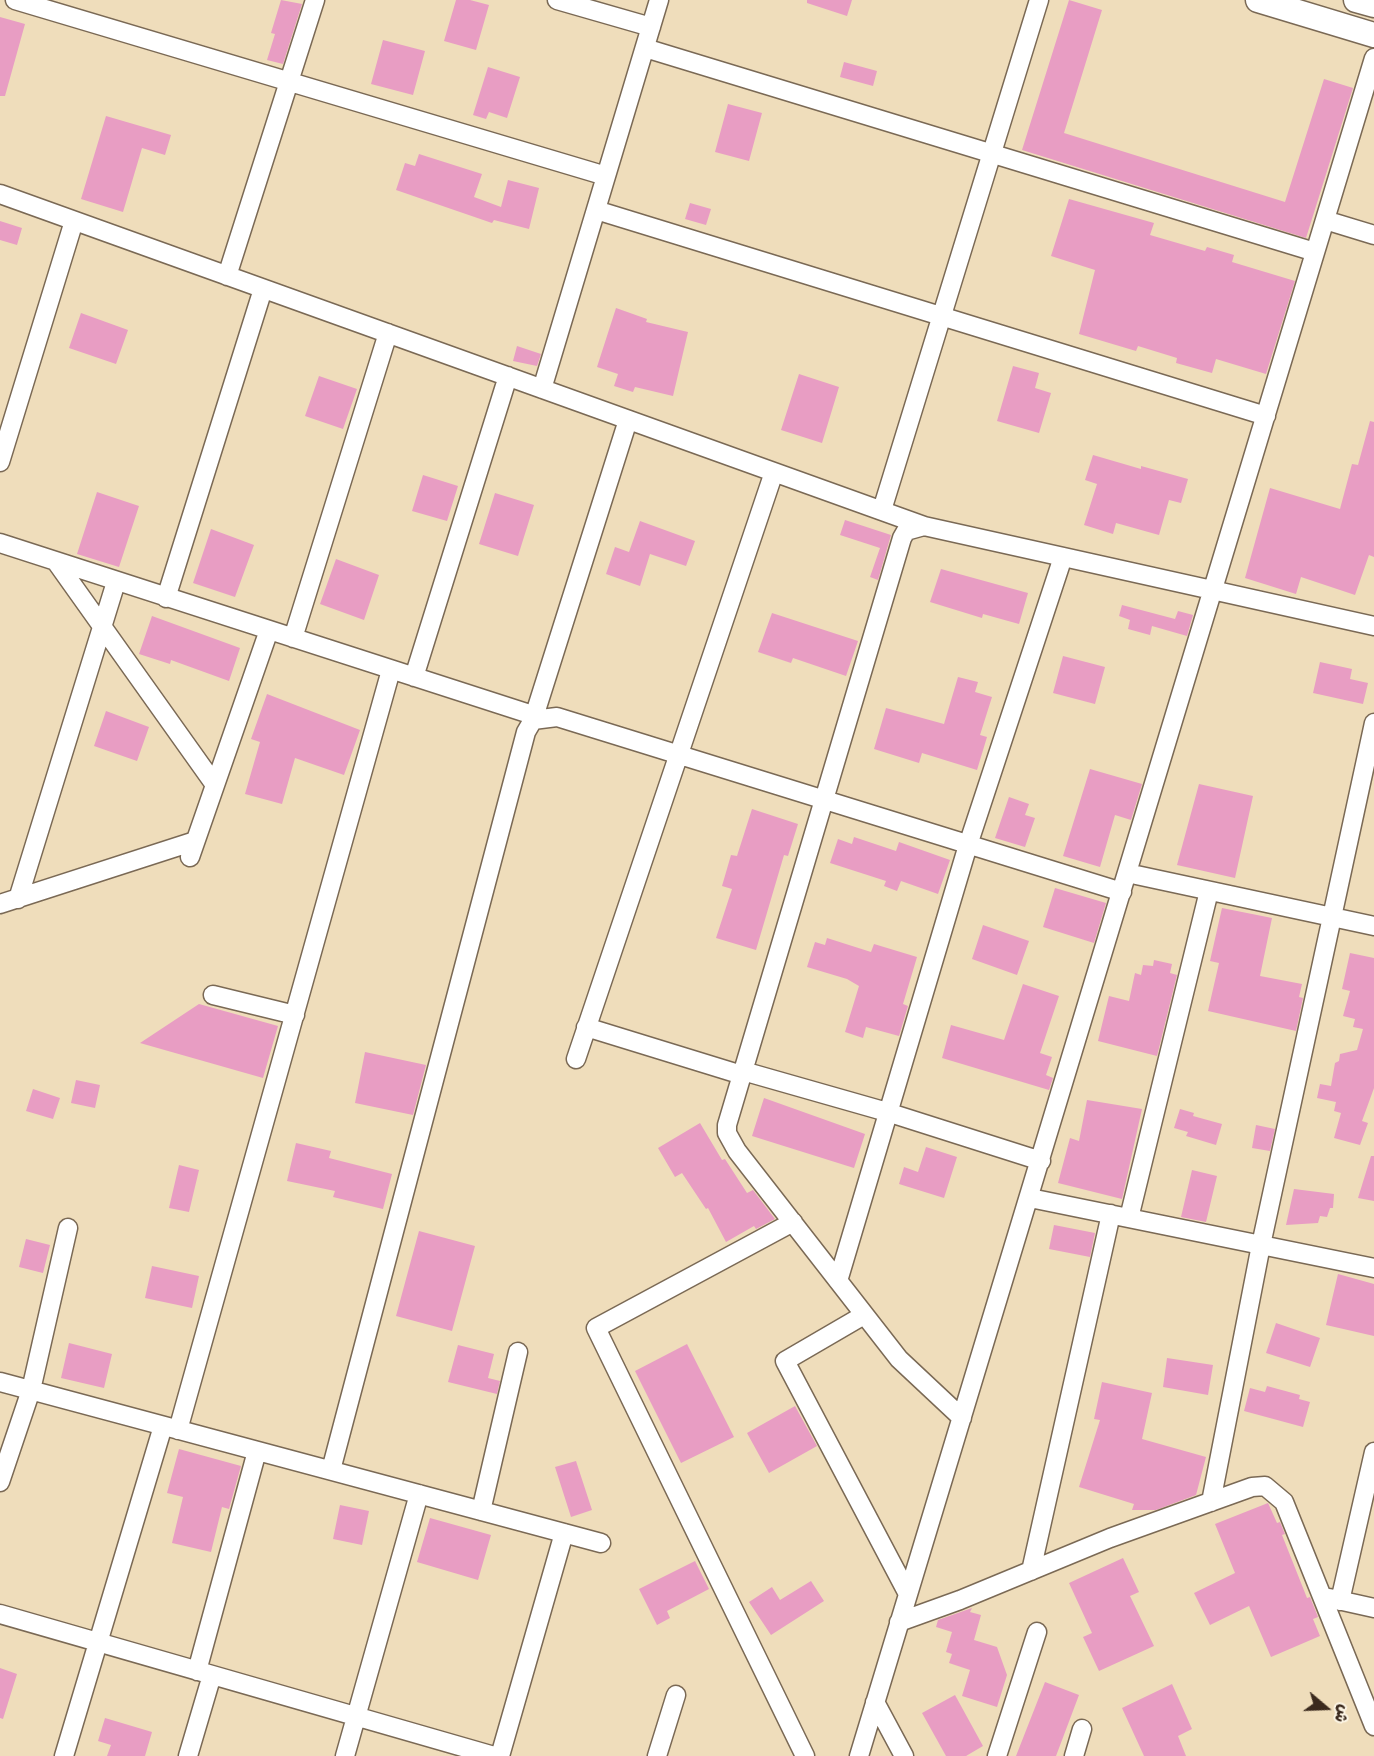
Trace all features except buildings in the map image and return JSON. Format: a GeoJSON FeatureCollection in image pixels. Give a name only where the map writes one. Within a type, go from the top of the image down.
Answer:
{"type":"FeatureCollection","features":[{"type":"Feature","properties":{"kind":"main road"},"geometry":{"type":"LineString","coordinates":[[1258,0],[1374,35]]}},
{"type":"Feature","properties":{"kind":"main road"},"geometry":{"type":"LineString","coordinates":[[1356,0],[1374,5]]}},
{"type":"Feature","properties":{"kind":"street"},"geometry":{"type":"LineString","coordinates":[[15,0],[606,176]]}},
{"type":"Feature","properties":{"kind":"street"},"geometry":{"type":"LineString","coordinates":[[227,276],[315,0]]}},
{"type":"Feature","properties":{"kind":"street"},"geometry":{"type":"LineString","coordinates":[[556,0],[651,27]]}},
{"type":"Feature","properties":{"kind":"street"},"geometry":{"type":"LineString","coordinates":[[542,389],[659,0]]}},
{"type":"Feature","properties":{"kind":"street"},"geometry":{"type":"LineString","coordinates":[[882,510],[1039,0]]}},
{"type":"Feature","properties":{"kind":"street"},"geometry":{"type":"LineString","coordinates":[[645,48],[1316,252]]}},
{"type":"Feature","properties":{"kind":"street"},"geometry":{"type":"LineString","coordinates":[[859,1756],[1374,58]]}},
{"type":"Feature","properties":{"kind":"street"},"geometry":{"type":"LineString","coordinates":[[0,194],[924,526],[1374,627]]}},
{"type":"Feature","properties":{"kind":"street"},"geometry":{"type":"LineString","coordinates":[[596,210],[1266,416]]}},
{"type":"Feature","properties":{"kind":"street"},"geometry":{"type":"LineString","coordinates":[[1325,220],[1374,235]]}},
{"type":"Feature","properties":{"kind":"street"},"geometry":{"type":"LineString","coordinates":[[0,462],[74,221]]}},
{"type":"Feature","properties":{"kind":"street"},"geometry":{"type":"LineString","coordinates":[[166,598],[263,289]]}},
{"type":"Feature","properties":{"kind":"street"},"geometry":{"type":"LineString","coordinates":[[292,638],[388,333]]}},
{"type":"Feature","properties":{"kind":"street"},"geometry":{"type":"LineString","coordinates":[[414,677],[508,376]]}},
{"type":"Feature","properties":{"kind":"street"},"geometry":{"type":"LineString","coordinates":[[331,1470],[526,732],[535,717],[628,420]]}},
{"type":"Feature","properties":{"kind":"street"},"geometry":{"type":"LineString","coordinates":[[576,1059],[774,472]]}},
{"type":"Feature","properties":{"kind":"street"},"geometry":{"type":"LineString","coordinates":[[924,526],[906,531],[902,538],[727,1125],[728,1133],[737,1150],[899,1359],[962,1418]]}},
{"type":"Feature","properties":{"kind":"street"},"geometry":{"type":"LineString","coordinates":[[0,543],[535,717],[557,717],[1122,892]]}},
{"type":"Feature","properties":{"kind":"street"},"geometry":{"type":"LineString","coordinates":[[838,1281],[968,845],[1063,557]]}},
{"type":"Feature","properties":{"kind":"street"},"geometry":{"type":"LineString","coordinates":[[57,563],[215,785]]}},
{"type":"Feature","properties":{"kind":"street"},"geometry":{"type":"LineString","coordinates":[[18,899],[116,582]]}},
{"type":"Feature","properties":{"kind":"street"},"geometry":{"type":"LineString","coordinates":[[0,904],[193,849],[269,630]]}},
{"type":"Feature","properties":{"kind":"street"},"geometry":{"type":"LineString","coordinates":[[64,1756],[98,1643],[171,1428],[295,1015],[391,670]]}},
{"type":"Feature","properties":{"kind":"street"},"geometry":{"type":"LineString","coordinates":[[1211,1502],[1261,1245],[1374,723]]}},
{"type":"Feature","properties":{"kind":"street"},"geometry":{"type":"LineString","coordinates":[[1127,873],[1374,926]]}},
{"type":"Feature","properties":{"kind":"street"},"geometry":{"type":"LineString","coordinates":[[1031,1571],[1120,1216],[1209,891]]}},
{"type":"Feature","properties":{"kind":"street"},"geometry":{"type":"LineString","coordinates":[[213,995],[295,1015]]}},
{"type":"Feature","properties":{"kind":"street"},"geometry":{"type":"LineString","coordinates":[[586,1027],[742,1073],[887,1112],[1041,1161]]}},
{"type":"Feature","properties":{"kind":"street"},"geometry":{"type":"LineString","coordinates":[[1030,1198],[1374,1268]]}},
{"type":"Feature","properties":{"kind":"street"},"geometry":{"type":"LineString","coordinates":[[793,1222],[596,1328],[805,1756]]}},
{"type":"Feature","properties":{"kind":"street"},"geometry":{"type":"LineString","coordinates":[[0,1482],[31,1390],[68,1228]]}},
{"type":"Feature","properties":{"kind":"street"},"geometry":{"type":"LineString","coordinates":[[864,1315],[786,1361],[908,1594]]}},
{"type":"Feature","properties":{"kind":"street"},"geometry":{"type":"LineString","coordinates":[[481,1511],[518,1352]]}},
{"type":"Feature","properties":{"kind":"street"},"geometry":{"type":"LineString","coordinates":[[0,1382],[602,1543]]}},
{"type":"Feature","properties":{"kind":"street"},"geometry":{"type":"LineString","coordinates":[[188,1756],[257,1451]]}},
{"type":"Feature","properties":{"kind":"street"},"geometry":{"type":"LineString","coordinates":[[1331,1599],[1374,1452]]}},
{"type":"Feature","properties":{"kind":"street"},"geometry":{"type":"LineString","coordinates":[[899,1622],[1110,1538],[1252,1487],[1265,1486],[1275,1491],[1284,1502],[1331,1599],[1374,1726]]}},
{"type":"Feature","properties":{"kind":"street"},"geometry":{"type":"LineString","coordinates":[[345,1756],[419,1494]]}},
{"type":"Feature","properties":{"kind":"street"},"geometry":{"type":"LineString","coordinates":[[500,1756],[564,1533]]}},
{"type":"Feature","properties":{"kind":"street"},"geometry":{"type":"LineString","coordinates":[[1331,1599],[1374,1608]]}},
{"type":"Feature","properties":{"kind":"street"},"geometry":{"type":"LineString","coordinates":[[0,1614],[494,1756]]}},
{"type":"Feature","properties":{"kind":"street"},"geometry":{"type":"LineString","coordinates":[[997,1756],[1037,1632]]}},
{"type":"Feature","properties":{"kind":"street"},"geometry":{"type":"LineString","coordinates":[[657,1756],[675,1695]]}},
{"type":"Feature","properties":{"kind":"street"},"geometry":{"type":"LineString","coordinates":[[875,1702],[904,1756]]}},
{"type":"Feature","properties":{"kind":"street"},"geometry":{"type":"LineString","coordinates":[[1074,1756],[1082,1730]]}}]}
